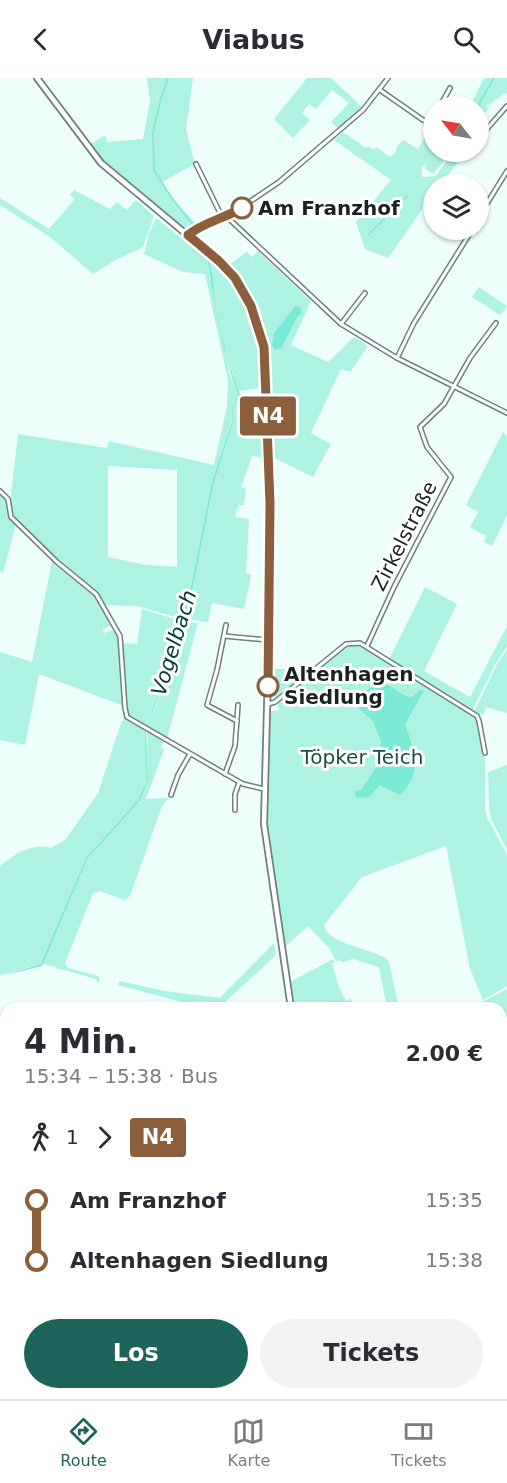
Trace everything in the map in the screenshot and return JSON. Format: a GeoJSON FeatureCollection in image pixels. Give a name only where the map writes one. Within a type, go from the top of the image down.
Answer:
{"type":"FeatureCollection","features":[{"type":"Feature","properties":{"kind":"main road"},"geometry":{"type":"LineString","coordinates":[[37,78],[98,159],[219,261],[235,278],[251,306],[262,336],[266,368],[270,504],[264,834],[290,1002]]}},
{"type":"Feature","properties":{"kind":"street"},"geometry":{"type":"LineString","coordinates":[[188,235],[198,228],[225,218],[279,182],[363,110],[388,78]]}},
{"type":"Feature","properties":{"kind":"street"},"geometry":{"type":"LineString","coordinates":[[446,96],[450,88]]}},
{"type":"Feature","properties":{"kind":"street"},"geometry":{"type":"LineString","coordinates":[[380,90],[423,120]]}},
{"type":"Feature","properties":{"kind":"street"},"geometry":{"type":"LineString","coordinates":[[489,126],[507,106]]}},
{"type":"Feature","properties":{"kind":"street"},"geometry":{"type":"LineString","coordinates":[[196,164],[225,218],[341,324],[397,358],[507,412]]}},
{"type":"Feature","properties":{"kind":"street"},"geometry":{"type":"LineString","coordinates":[[489,200],[507,171]]}},
{"type":"Feature","properties":{"kind":"street"},"geometry":{"type":"LineString","coordinates":[[397,358],[465,240]]}},
{"type":"Feature","properties":{"kind":"street"},"geometry":{"type":"LineString","coordinates":[[341,324],[365,292]]}},
{"type":"Feature","properties":{"kind":"street"},"geometry":{"type":"LineString","coordinates":[[454,387],[478,346],[496,323]]}},
{"type":"Feature","properties":{"kind":"street","name":"Zirkelstraße"},"geometry":{"type":"LineString","coordinates":[[367,646],[394,587],[450,480],[450,474],[433,456],[420,430],[422,425],[444,404],[454,387]]}},
{"type":"Feature","properties":{"kind":"street"},"geometry":{"type":"LineString","coordinates":[[0,491],[8,499],[11,517],[57,562],[96,594],[120,636],[126,714],[130,720],[239,782],[264,789]]}},
{"type":"Feature","properties":{"kind":"street"},"geometry":{"type":"LineString","coordinates":[[226,625],[207,705],[237,721]]}},
{"type":"Feature","properties":{"kind":"street"},"geometry":{"type":"LineString","coordinates":[[224,636],[268,640]]}},
{"type":"Feature","properties":{"kind":"street"},"geometry":{"type":"LineString","coordinates":[[267,704],[275,702],[346,644],[356,642],[367,646],[477,717],[484,753]]}},
{"type":"Feature","properties":{"kind":"street"},"geometry":{"type":"LineString","coordinates":[[225,774],[234,751],[238,705]]}},
{"type":"Feature","properties":{"kind":"street"},"geometry":{"type":"LineString","coordinates":[[171,795],[178,775],[190,754]]}},
{"type":"Feature","properties":{"kind":"street"},"geometry":{"type":"LineString","coordinates":[[235,810],[235,794],[239,782]]}},
{"type":"Feature","properties":{"kind":"green space"},"geometry":{"type":"Polygon","coordinates":[[[147,78],[193,78],[186,129],[195,164],[162,182],[171,197],[195,223],[196,225],[189,228],[180,226],[108,167],[89,145],[105,135],[107,142],[143,139],[150,101],[147,78]]]}},
{"type":"Feature","properties":{"kind":"green space"},"geometry":{"type":"Polygon","coordinates":[[[307,78],[331,78],[362,107],[338,128],[331,122],[349,103],[332,90],[316,109],[309,104],[302,113],[310,120],[293,138],[274,119],[307,78]]]}},
{"type":"Feature","properties":{"kind":"green space"},"geometry":{"type":"Polygon","coordinates":[[[484,78],[507,78],[507,94],[505,93],[489,105],[489,96],[475,96],[484,78]]]}},
{"type":"Feature","properties":{"kind":"green space"},"geometry":{"type":"Polygon","coordinates":[[[343,132],[366,148],[368,146],[374,150],[376,147],[390,157],[403,140],[418,149],[423,140],[423,162],[443,162],[433,174],[425,168],[427,163],[422,167],[423,208],[388,258],[365,249],[356,222],[391,180],[334,140],[343,132]]]}},
{"type":"Feature","properties":{"kind":"green space"},"geometry":{"type":"Polygon","coordinates":[[[446,162],[458,162],[449,174],[437,174],[446,162]]]}},
{"type":"Feature","properties":{"kind":"green space"},"geometry":{"type":"Polygon","coordinates":[[[74,190],[110,209],[117,202],[127,210],[136,200],[154,216],[143,247],[93,274],[50,237],[0,205],[0,198],[49,229],[75,199],[70,195],[74,190]]]}},
{"type":"Feature","properties":{"kind":"green space"},"geometry":{"type":"Polygon","coordinates":[[[156,218],[215,262],[230,278],[248,308],[258,336],[263,388],[238,391],[224,343],[229,372],[238,395],[232,408],[233,420],[212,482],[189,597],[182,619],[137,606],[104,605],[97,594],[18,523],[12,516],[10,503],[18,434],[107,448],[109,441],[214,465],[227,406],[228,380],[205,274],[183,272],[144,254],[149,233],[156,218]],[[108,466],[108,557],[147,565],[177,567],[177,470],[108,466]]]}},
{"type":"Feature","properties":{"kind":"green space"},"geometry":{"type":"Polygon","coordinates":[[[199,232],[201,240],[230,264],[247,252],[252,257],[258,251],[311,301],[291,345],[328,362],[354,337],[368,346],[350,372],[341,369],[311,433],[331,444],[313,477],[273,457],[274,504],[271,501],[266,358],[257,315],[236,277],[199,240],[199,232]],[[295,306],[274,333],[284,345],[298,316],[301,313],[295,306]]]}},
{"type":"Feature","properties":{"kind":"green space"},"geometry":{"type":"Polygon","coordinates":[[[479,287],[507,306],[500,315],[472,297],[479,287]]]}},
{"type":"Feature","properties":{"kind":"green space"},"geometry":{"type":"Polygon","coordinates":[[[240,395],[263,405],[264,458],[252,456],[241,487],[246,489],[244,505],[239,505],[235,517],[249,519],[246,573],[251,575],[244,609],[212,603],[208,622],[184,619],[191,597],[214,482],[234,420],[233,408],[240,395]]]}},
{"type":"Feature","properties":{"kind":"green space"},"geometry":{"type":"Polygon","coordinates":[[[503,432],[507,436],[507,516],[492,546],[484,542],[486,536],[470,527],[478,512],[466,505],[503,432]]]}},
{"type":"Feature","properties":{"kind":"green space"},"geometry":{"type":"Polygon","coordinates":[[[0,492],[16,524],[3,573],[0,571],[0,492]]]}},
{"type":"Feature","properties":{"kind":"green space"},"geometry":{"type":"Polygon","coordinates":[[[52,561],[95,595],[112,625],[103,629],[104,633],[115,629],[119,636],[124,706],[39,674],[25,745],[0,740],[0,652],[32,662],[52,561]]]}},
{"type":"Feature","properties":{"kind":"green space"},"geometry":{"type":"Polygon","coordinates":[[[425,587],[457,604],[424,671],[470,697],[507,626],[507,646],[472,711],[389,659],[425,587]]]}},
{"type":"Feature","properties":{"kind":"green space"},"geometry":{"type":"Polygon","coordinates":[[[142,609],[181,621],[146,729],[127,715],[122,643],[137,644],[142,609]]]}},
{"type":"Feature","properties":{"kind":"green space"},"geometry":{"type":"Polygon","coordinates":[[[183,622],[198,623],[167,739],[148,729],[183,622]]]}},
{"type":"Feature","properties":{"kind":"green space","name":"Töpker Teich"},"geometry":{"type":"Polygon","coordinates":[[[352,644],[367,648],[477,719],[485,761],[485,809],[507,855],[507,986],[483,1000],[470,969],[446,846],[362,877],[324,925],[327,932],[341,942],[387,959],[398,1002],[386,1002],[379,967],[353,959],[336,961],[329,948],[308,926],[285,947],[267,826],[270,711],[279,711],[277,703],[342,649],[352,644]]]}},
{"type":"Feature","properties":{"kind":"green space"},"geometry":{"type":"Polygon","coordinates":[[[507,650],[507,713],[486,707],[483,715],[474,712],[497,664],[507,650]]]}},
{"type":"Feature","properties":{"kind":"green space"},"geometry":{"type":"Polygon","coordinates":[[[274,669],[297,669],[296,681],[274,699],[274,669]]]}},
{"type":"Feature","properties":{"kind":"green space"},"geometry":{"type":"Polygon","coordinates":[[[126,717],[146,730],[147,779],[138,800],[86,858],[47,952],[87,859],[140,798],[148,780],[147,731],[166,743],[163,742],[161,748],[164,749],[146,799],[169,798],[162,806],[130,896],[125,900],[100,891],[93,893],[65,963],[68,968],[98,976],[100,980],[98,983],[96,979],[43,964],[45,955],[41,964],[0,975],[0,866],[30,848],[51,848],[65,840],[98,793],[121,723],[126,717]]]}},
{"type":"Feature","properties":{"kind":"green space"},"geometry":{"type":"Polygon","coordinates":[[[507,765],[507,850],[491,819],[488,772],[507,765]]]}},
{"type":"Feature","properties":{"kind":"green space"},"geometry":{"type":"Polygon","coordinates":[[[274,943],[276,955],[225,1002],[182,1002],[118,985],[119,981],[165,991],[220,998],[274,943]]]}},
{"type":"Feature","properties":{"kind":"green space"},"geometry":{"type":"Polygon","coordinates":[[[333,959],[335,962],[332,963],[339,987],[346,1001],[351,999],[352,1002],[294,1002],[290,982],[333,959]]]}},
{"type":"Feature","properties":{"kind":"green space"},"geometry":{"type":"Polygon","coordinates":[[[507,989],[507,1002],[482,1002],[507,989]]]}},
{"type":"Feature","properties":{"kind":"shaded area"},"geometry":{"type":"Polygon","coordinates":[[[207,258],[212,274],[215,304],[223,339],[240,395],[233,408],[234,420],[214,482],[191,597],[146,733],[148,780],[140,800],[87,859],[42,966],[0,976],[41,964],[86,858],[138,800],[147,780],[145,733],[189,597],[212,482],[233,420],[232,408],[238,395],[221,335],[216,311],[207,258]]]}},
{"type":"Feature","properties":{"kind":"shaded area"},"geometry":{"type":"Polygon","coordinates":[[[295,306],[301,308],[301,314],[282,348],[275,350],[272,345],[274,333],[295,306]]]}},
{"type":"Feature","properties":{"kind":"shaded area"},"geometry":{"type":"Polygon","coordinates":[[[379,682],[412,697],[420,690],[424,691],[405,724],[413,752],[414,770],[412,779],[400,795],[380,785],[369,797],[358,798],[355,791],[361,790],[379,763],[381,741],[373,721],[355,705],[353,696],[379,682]]]}},
{"type":"Feature","properties":{"kind":"waterway","name":"Vogelbach"},"geometry":{"type":"LineString","coordinates":[[160,101],[168,78]]}},
{"type":"Feature","properties":{"kind":"waterway"},"geometry":{"type":"LineString","coordinates":[[484,96],[494,78]]}},
{"type":"Feature","properties":{"kind":"waterway","name":"Vogelbach"},"geometry":{"type":"LineString","coordinates":[[160,103],[153,132],[154,170],[171,197],[194,226]]}},
{"type":"Feature","properties":{"kind":"waterway"},"geometry":{"type":"LineString","coordinates":[[368,235],[407,196]]}},
{"type":"Feature","properties":{"kind":"bus line","name":"N4"},"geometry":{"type":"LineString","coordinates":[[242,208],[188,235],[211,253],[235,278],[251,306],[264,347],[270,504],[268,686]]}},
{"type":"Feature","properties":{"kind":"place","name":"Am Franzhof"},"geometry":{"type":"Point","coordinates":[242,208]}},
{"type":"Feature","properties":{"kind":"place","name":"Altenhagen Siedlung"},"geometry":{"type":"Point","coordinates":[268,686]}}]}
